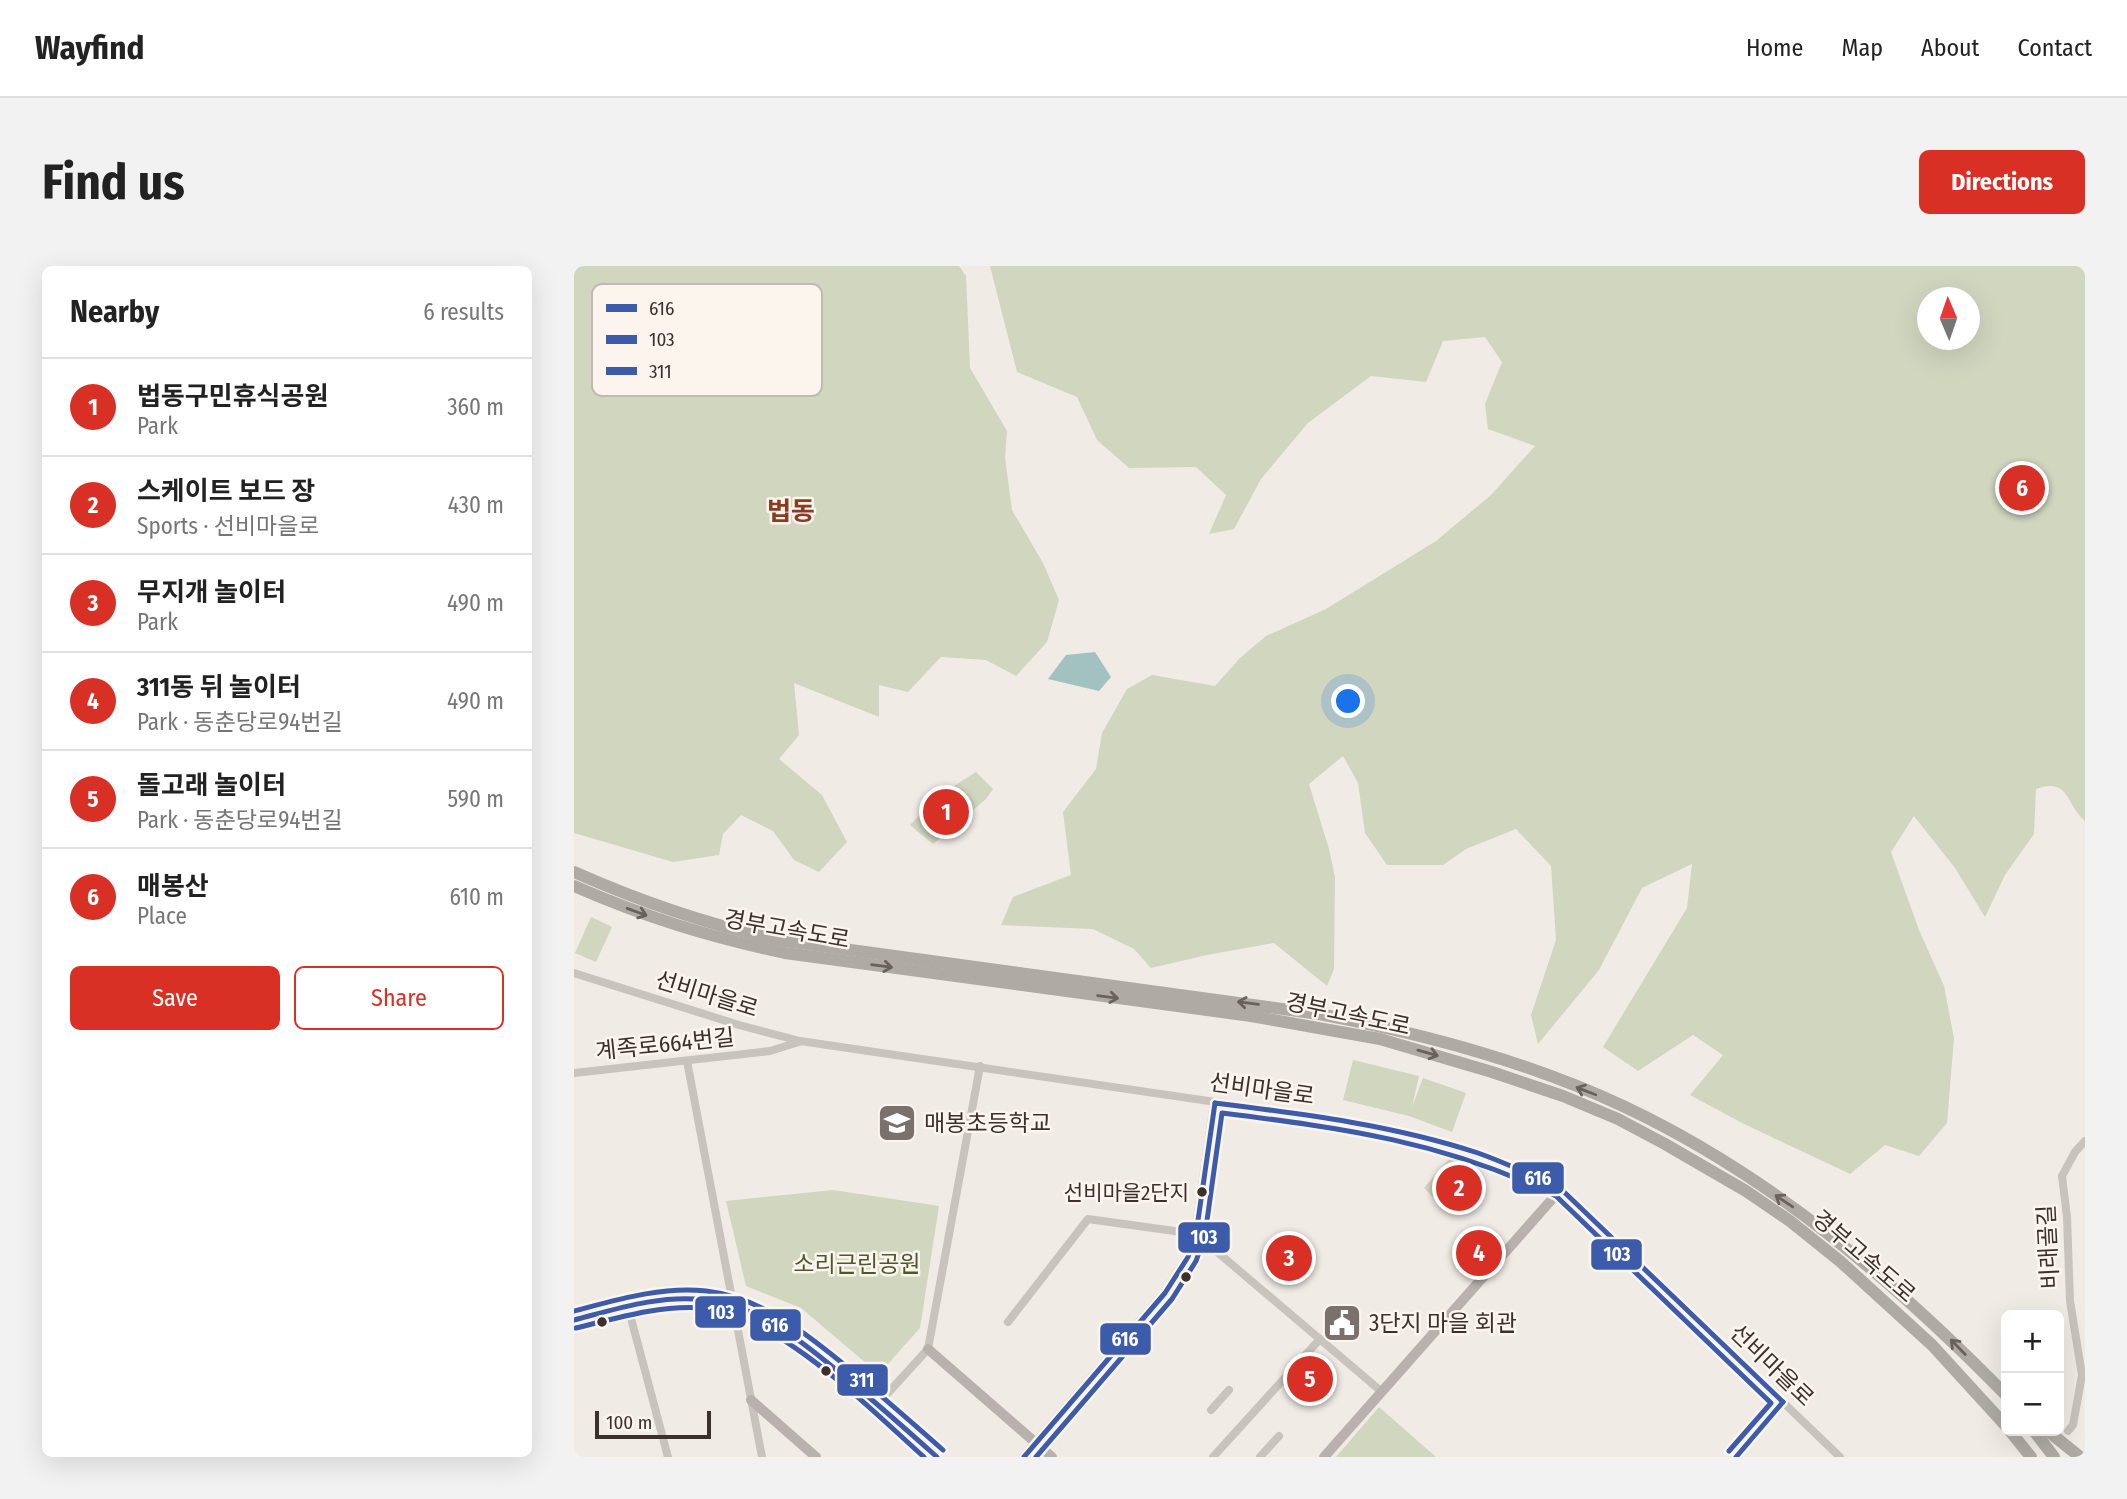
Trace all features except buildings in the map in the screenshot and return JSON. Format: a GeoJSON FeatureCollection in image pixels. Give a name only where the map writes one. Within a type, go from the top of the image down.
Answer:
{"type":"FeatureCollection","features":[{"type":"Feature","properties":{"kind":"highway","name":"경부고속도로"},"geometry":{"type":"LineString","coordinates":[[574,872],[696,920],[776,939],[1319,1014],[1394,1029],[1493,1057],[1544,1075],[1621,1105],[1672,1131],[1794,1207],[1839,1241],[1942,1329],[2001,1390]]}},
{"type":"Feature","properties":{"kind":"highway","name":"경부고속도로"},"geometry":{"type":"LineString","coordinates":[[574,886],[669,924],[752,946],[796,955],[1251,1016],[1380,1039],[1563,1096],[1618,1119],[1665,1144],[1746,1191],[1790,1221],[1888,1304],[2001,1420]]}},
{"type":"Feature","properties":{"kind":"highway","name":"경부고속도로"},"geometry":{"type":"LineString","coordinates":[[2013,1436],[2029,1457]]}},
{"type":"Feature","properties":{"kind":"highway"},"geometry":{"type":"LineString","coordinates":[[2038,1436],[2054,1457]]}},
{"type":"Feature","properties":{"kind":"highway"},"geometry":{"type":"LineString","coordinates":[[2054,1436],[2080,1457]]}},
{"type":"Feature","properties":{"kind":"main road"},"geometry":{"type":"LineString","coordinates":[[1024,1457],[1165,1293],[1188,1257],[1196,1234],[1215,1102]]}},
{"type":"Feature","properties":{"kind":"main road"},"geometry":{"type":"LineString","coordinates":[[1324,1457],[1561,1189]]}},
{"type":"Feature","properties":{"kind":"main road"},"geometry":{"type":"LineString","coordinates":[[574,1320],[628,1307],[681,1299],[731,1306],[752,1312],[794,1334],[937,1457]]}},
{"type":"Feature","properties":{"kind":"main road"},"geometry":{"type":"LineString","coordinates":[[928,1349],[1052,1457]]}},
{"type":"Feature","properties":{"kind":"main road"},"geometry":{"type":"LineString","coordinates":[[751,1400],[816,1457]]}},
{"type":"Feature","properties":{"kind":"street","name":"선비마을로"},"geometry":{"type":"LineString","coordinates":[[574,972],[739,1025],[800,1041],[1316,1116],[1408,1133],[1494,1158],[1532,1173],[1561,1189],[1840,1457]]}},
{"type":"Feature","properties":{"kind":"street","name":"계족로664번길"},"geometry":{"type":"LineString","coordinates":[[574,1073],[770,1051],[800,1041]]}},
{"type":"Feature","properties":{"kind":"street"},"geometry":{"type":"LineString","coordinates":[[687,1061],[731,1306],[762,1457]]}},
{"type":"Feature","properties":{"kind":"street"},"geometry":{"type":"LineString","coordinates":[[878,1404],[928,1349],[980,1066]]}},
{"type":"Feature","properties":{"kind":"street","name":"비래골길"},"geometry":{"type":"LineString","coordinates":[[2068,1431],[2073,1425],[2082,1375],[2070,1301],[2063,1176],[2075,1152],[2083,1144]]}},
{"type":"Feature","properties":{"kind":"street"},"geometry":{"type":"LineString","coordinates":[[1008,1322],[1088,1219],[1196,1234],[1382,1392]]}},
{"type":"Feature","properties":{"kind":"street"},"geometry":{"type":"LineString","coordinates":[[628,1307],[668,1457]]}},
{"type":"Feature","properties":{"kind":"street"},"geometry":{"type":"LineString","coordinates":[[1213,1457],[1320,1339]]}},
{"type":"Feature","properties":{"kind":"street"},"geometry":{"type":"LineString","coordinates":[[1211,1410],[1229,1390]]}},
{"type":"Feature","properties":{"kind":"street"},"geometry":{"type":"LineString","coordinates":[[1736,1457],[1783,1402]]}},
{"type":"Feature","properties":{"kind":"street"},"geometry":{"type":"LineString","coordinates":[[1260,1457],[1279,1436]]}},
{"type":"Feature","properties":{"kind":"green space"},"geometry":{"type":"Polygon","coordinates":[[[574,266],[959,266],[966,276],[970,368],[1007,431],[1005,458],[1012,510],[1043,563],[1059,600],[1047,642],[1016,676],[986,660],[941,657],[908,692],[879,685],[879,717],[794,683],[799,735],[779,759],[822,795],[847,842],[819,872],[794,860],[773,831],[741,815],[723,834],[719,855],[673,862],[574,833],[574,266]]]}},
{"type":"Feature","properties":{"kind":"green space"},"geometry":{"type":"Polygon","coordinates":[[[990,266],[2085,266],[2085,821],[2061,789],[2047,786],[2036,789],[2034,834],[2005,875],[1985,917],[1955,868],[1914,816],[1891,852],[1919,930],[1944,986],[1954,1038],[1947,1123],[1919,1156],[1885,1145],[1850,1174],[1742,1123],[1690,1095],[1723,1055],[1693,1035],[1638,1071],[1603,1047],[1687,908],[1692,864],[1642,888],[1599,970],[1538,1044],[1531,1015],[1556,940],[1551,866],[1516,829],[1466,849],[1443,865],[1387,865],[1365,833],[1358,783],[1343,756],[1309,784],[1335,877],[1334,969],[1327,986],[1274,943],[1151,968],[1134,949],[1093,929],[1001,925],[1013,897],[1071,875],[1063,812],[1096,769],[1102,733],[1127,689],[1152,675],[1215,686],[1240,658],[1266,636],[1326,609],[1436,541],[1491,495],[1535,446],[1488,429],[1485,404],[1502,362],[1485,337],[1443,341],[1426,382],[1371,376],[1308,423],[1261,479],[1234,529],[1209,534],[1226,495],[1196,467],[1129,468],[1097,440],[1077,397],[1017,372],[990,266]]]}},
{"type":"Feature","properties":{"kind":"green space"},"geometry":{"type":"Polygon","coordinates":[[[976,772],[993,789],[986,799],[933,844],[910,825],[938,796],[976,772]]]}},
{"type":"Feature","properties":{"kind":"green space"},"geometry":{"type":"Polygon","coordinates":[[[591,917],[612,927],[596,962],[575,953],[591,917]]]}},
{"type":"Feature","properties":{"kind":"green space"},"geometry":{"type":"Polygon","coordinates":[[[1353,1060],[1419,1076],[1412,1107],[1423,1078],[1466,1093],[1452,1132],[1409,1116],[1343,1100],[1353,1060]]]}},
{"type":"Feature","properties":{"kind":"green space"},"geometry":{"type":"Polygon","coordinates":[[[1450,1158],[1476,1168],[1483,1179],[1458,1208],[1442,1206],[1424,1188],[1450,1158]]]}},
{"type":"Feature","properties":{"kind":"green space","name":"소리근린공원"},"geometry":{"type":"Polygon","coordinates":[[[833,1190],[939,1206],[920,1328],[879,1374],[801,1308],[746,1286],[726,1201],[833,1190]]]}},
{"type":"Feature","properties":{"kind":"green space"},"geometry":{"type":"Polygon","coordinates":[[[1379,1407],[1436,1457],[1336,1457],[1379,1407]]]}},
{"type":"Feature","properties":{"kind":"water"},"geometry":{"type":"Polygon","coordinates":[[[1095,652],[1111,677],[1099,691],[1048,679],[1066,655],[1095,652]]]}},
{"type":"Feature","properties":{"kind":"transit line","name":"616"},"geometry":{"type":"LineString","coordinates":[[1215,1103],[1314,1116],[1446,1143],[1478,1153],[1561,1189],[1783,1402]]}},
{"type":"Feature","properties":{"kind":"transit line","name":"616"},"geometry":{"type":"LineString","coordinates":[[1024,1457],[1165,1293],[1188,1257],[1196,1234],[1215,1103]]}},
{"type":"Feature","properties":{"kind":"transit line","name":"103"},"geometry":{"type":"LineString","coordinates":[[1036,1457],[1172,1299],[1196,1261],[1205,1235],[1222,1113],[1352,1132],[1434,1150],[1474,1162],[1556,1196],[1771,1403],[1729,1451]]}},
{"type":"Feature","properties":{"kind":"transit line","name":"311"},"geometry":{"type":"LineString","coordinates":[[574,1311],[639,1295],[673,1290],[706,1291],[749,1302],[788,1322],[824,1348],[943,1450]]}},
{"type":"Feature","properties":{"kind":"transit line","name":"616"},"geometry":{"type":"LineString","coordinates":[[574,1320],[623,1307],[673,1299],[706,1300],[747,1311],[785,1331],[819,1356],[937,1457]]}},
{"type":"Feature","properties":{"kind":"transit line","name":"103"},"geometry":{"type":"LineString","coordinates":[[576,1328],[670,1308],[702,1308],[731,1314],[761,1327],[820,1366],[924,1457]]}},
{"type":"Feature","properties":{"kind":"transit line","name":"616"},"geometry":{"type":"LineString","coordinates":[[1736,1457],[1783,1402]]}},
{"type":"Feature","properties":{"kind":"place","name":"매봉산"},"geometry":{"type":"Point","coordinates":[2022,488]}},
{"type":"Feature","properties":{"kind":"place","name":"법동구민휴식공원"},"geometry":{"type":"Point","coordinates":[946,812]}},
{"type":"Feature","properties":{"kind":"place","name":"매봉초등학교"},"geometry":{"type":"Point","coordinates":[897,1123]}},
{"type":"Feature","properties":{"kind":"place","name":"스케이트 보드 장"},"geometry":{"type":"Point","coordinates":[1459,1188]}},
{"type":"Feature","properties":{"kind":"place","name":"선비마을2단지"},"geometry":{"type":"Point","coordinates":[1202,1192]}},
{"type":"Feature","properties":{"kind":"place","name":"311동 뒤 놀이터"},"geometry":{"type":"Point","coordinates":[1479,1253]}},
{"type":"Feature","properties":{"kind":"place","name":"무지개 놀이터"},"geometry":{"type":"Point","coordinates":[1289,1258]}},
{"type":"Feature","properties":{"kind":"place","name":"3단지 마을 회관"},"geometry":{"type":"Point","coordinates":[1342,1323]}},
{"type":"Feature","properties":{"kind":"place","name":"돌고래 놀이터"},"geometry":{"type":"Point","coordinates":[1310,1379]}},
{"type":"Feature","properties":{"kind":"district","name":"법동"},"geometry":{"type":"Point","coordinates":[791,511]}}]}
